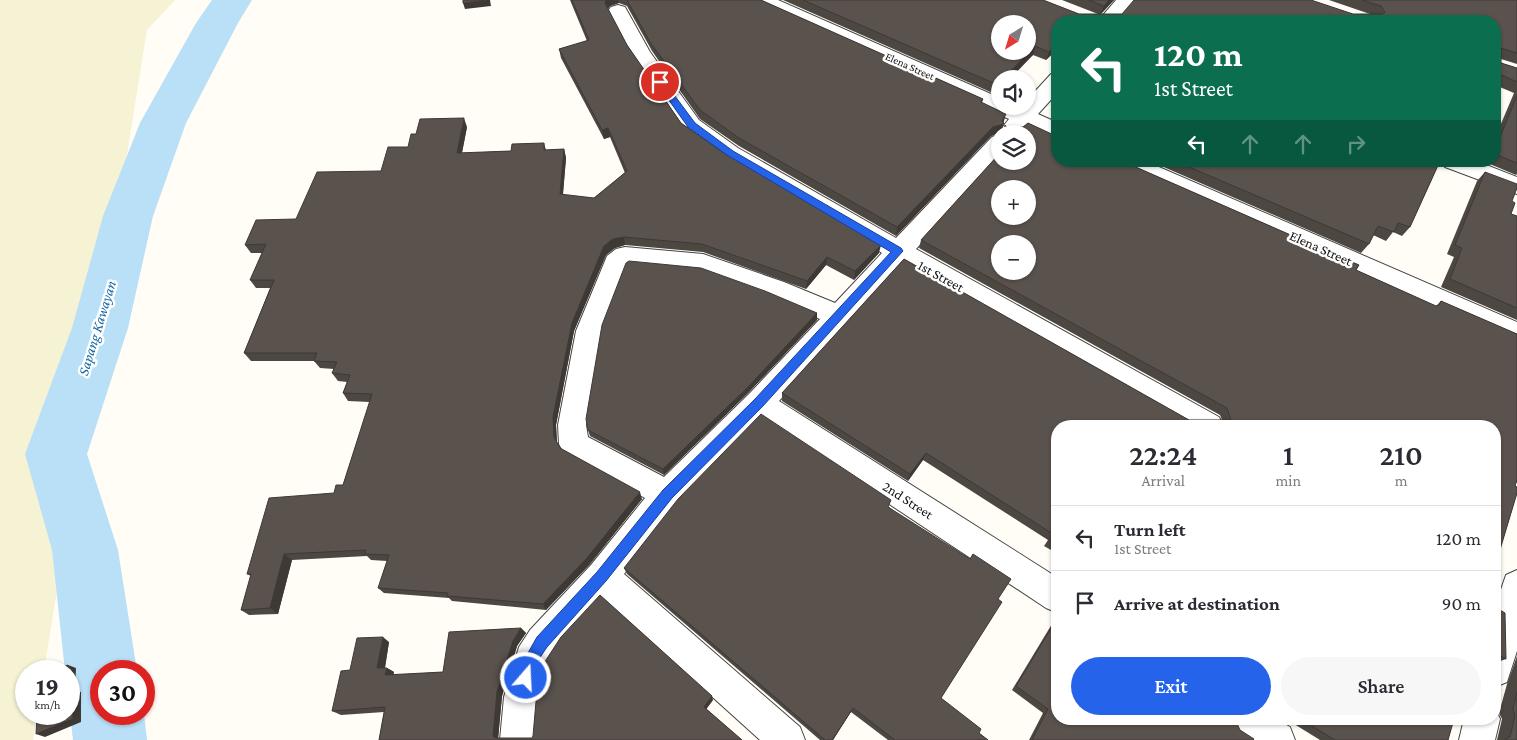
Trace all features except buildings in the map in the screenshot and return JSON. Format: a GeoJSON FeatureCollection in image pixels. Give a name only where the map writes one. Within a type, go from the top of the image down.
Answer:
{"type":"FeatureCollection","features":[{"type":"Feature","properties":{"kind":"street","name":"Elena Street"},"geometry":{"type":"LineString","coordinates":[[762,0],[1051,129]]}},
{"type":"Feature","properties":{"kind":"street"},"geometry":{"type":"LineString","coordinates":[[1113,15],[1126,0]]}},
{"type":"Feature","properties":{"kind":"street","name":"1st Street"},"geometry":{"type":"LineString","coordinates":[[618,11],[640,53],[692,125],[730,153],[898,251],[1198,420]]}},
{"type":"Feature","properties":{"kind":"street"},"geometry":{"type":"LineString","coordinates":[[1016,125],[1051,87]]}},
{"type":"Feature","properties":{"kind":"street"},"geometry":{"type":"LineString","coordinates":[[518,740],[521,697],[531,660],[542,642],[602,576],[668,494],[759,402],[991,152]]}},
{"type":"Feature","properties":{"kind":"street","name":"Elena Street"},"geometry":{"type":"LineString","coordinates":[[1138,167],[1517,334]]}},
{"type":"Feature","properties":{"kind":"street"},"geometry":{"type":"LineString","coordinates":[[1468,167],[1517,186]]}},
{"type":"Feature","properties":{"kind":"street"},"geometry":{"type":"LineString","coordinates":[[668,494],[574,444],[572,425],[589,331],[616,263],[620,258],[624,256],[704,264],[775,289],[838,316]]}},
{"type":"Feature","properties":{"kind":"street","name":"2nd Street"},"geometry":{"type":"LineString","coordinates":[[759,402],[1051,592]]}},
{"type":"Feature","properties":{"kind":"street"},"geometry":{"type":"LineString","coordinates":[[602,576],[787,740]]}},
{"type":"Feature","properties":{"kind":"street"},"geometry":{"type":"LineString","coordinates":[[1501,641],[1511,592]]}},
{"type":"Feature","properties":{"kind":"street"},"geometry":{"type":"LineString","coordinates":[[1253,725],[1277,740]]}},
{"type":"Feature","properties":{"kind":"street"},"geometry":{"type":"LineString","coordinates":[[1477,740],[1481,725]]}},
{"type":"Feature","properties":{"kind":"shaded area"},"geometry":{"type":"Polygon","coordinates":[[[0,0],[175,0],[147,30],[46,660],[15,660],[15,725],[35,725],[33,740],[0,740],[0,0]]]}},
{"type":"Feature","properties":{"kind":"waterway","name":"Sapang Kawayan"},"geometry":{"type":"LineString","coordinates":[[99,660],[85,550],[56,454],[100,328],[128,216],[163,123],[217,23],[232,0]]}},
{"type":"Feature","properties":{"kind":"waterway","name":"Sapang Kawayan"},"geometry":{"type":"LineString","coordinates":[[108,725],[110,740]]}},
{"type":"Feature","properties":{"kind":"route"},"geometry":{"type":"LineString","coordinates":[[526,678],[531,660],[542,642],[602,576],[668,494],[759,402],[898,251],[730,153],[692,125],[660,82]]}}]}
